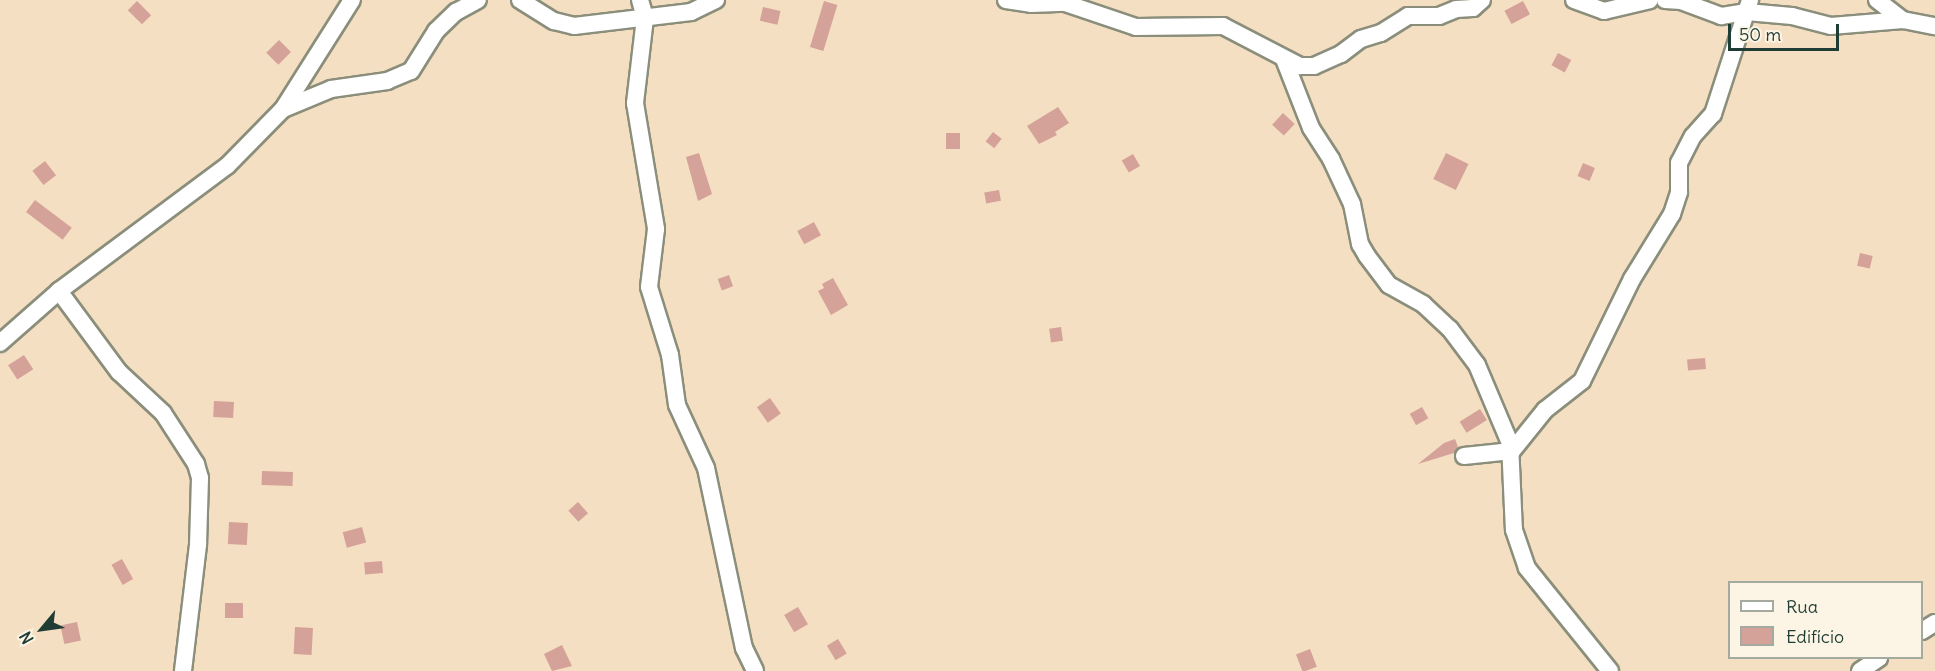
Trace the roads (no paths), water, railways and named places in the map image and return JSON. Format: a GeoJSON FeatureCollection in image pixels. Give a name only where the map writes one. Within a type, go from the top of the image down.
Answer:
{"type":"FeatureCollection","features":[{"type":"Feature","properties":{"kind":"street"},"geometry":{"type":"LineString","coordinates":[[0,343],[59,291],[159,214],[213,179],[283,109],[352,0]]}},
{"type":"Feature","properties":{"kind":"street"},"geometry":{"type":"LineString","coordinates":[[283,109],[331,89],[387,81],[411,71],[436,31],[456,12],[478,0]]}},
{"type":"Feature","properties":{"kind":"street"},"geometry":{"type":"LineString","coordinates":[[520,0],[554,21],[574,26],[698,11],[716,0]]}},
{"type":"Feature","properties":{"kind":"street"},"geometry":{"type":"LineString","coordinates":[[640,0],[645,18],[635,103],[656,229],[649,287],[666,338],[677,405],[706,468],[744,648],[755,671]]}},
{"type":"Feature","properties":{"kind":"street"},"geometry":{"type":"LineString","coordinates":[[1006,0],[1031,4],[1065,3],[1136,27],[1223,26],[1284,60],[1314,66],[1353,48],[1366,36],[1381,33],[1398,20],[1408,16],[1439,16],[1456,9],[1473,8],[1482,0]]}},
{"type":"Feature","properties":{"kind":"street"},"geometry":{"type":"LineString","coordinates":[[1574,0],[1605,11],[1650,0]]}},
{"type":"Feature","properties":{"kind":"street"},"geometry":{"type":"LineString","coordinates":[[1665,0],[1681,1],[1721,16],[1748,6],[1831,26],[1903,20],[1935,26]]}},
{"type":"Feature","properties":{"kind":"street"},"geometry":{"type":"LineString","coordinates":[[1877,0],[1903,20]]}},
{"type":"Feature","properties":{"kind":"street"},"geometry":{"type":"LineString","coordinates":[[1464,456],[1512,452],[1545,410],[1577,387],[1632,279],[1668,222],[1677,200],[1680,163],[1693,136],[1713,114],[1748,6]]}},
{"type":"Feature","properties":{"kind":"street"},"geometry":{"type":"LineString","coordinates":[[620,21],[642,43]]}},
{"type":"Feature","properties":{"kind":"street"},"geometry":{"type":"LineString","coordinates":[[1284,60],[1311,128],[1331,159],[1352,204],[1360,244],[1367,256],[1389,285],[1423,304],[1450,329],[1467,351],[1487,384],[1512,452],[1515,530],[1527,568],[1610,671]]}},
{"type":"Feature","properties":{"kind":"street"},"geometry":{"type":"LineString","coordinates":[[59,291],[119,372],[163,414],[196,464],[200,478],[198,545],[183,671]]}},
{"type":"Feature","properties":{"kind":"street"},"geometry":{"type":"LineString","coordinates":[[1860,671],[1876,659]]}}]}
